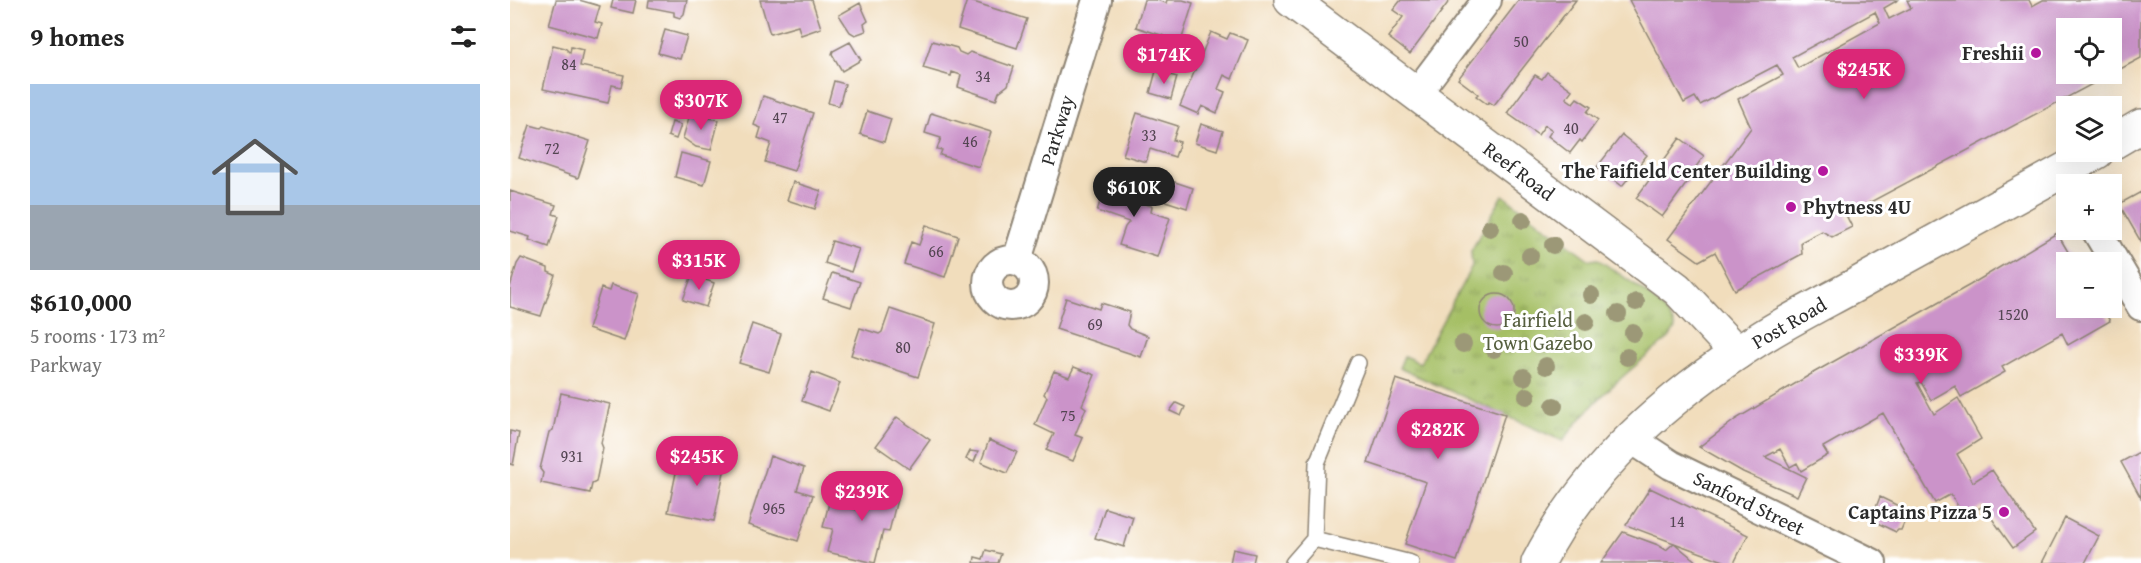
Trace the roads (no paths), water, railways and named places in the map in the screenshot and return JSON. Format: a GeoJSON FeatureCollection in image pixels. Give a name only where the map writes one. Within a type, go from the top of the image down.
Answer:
{"type":"FeatureCollection","features":[{"type":"Feature","properties":{"kind":"main road","name":"Reef Road"},"geometry":{"type":"LineString","coordinates":[[1291,0],[1677,289],[1737,353]]}},
{"type":"Feature","properties":{"kind":"main road"},"geometry":{"type":"LineString","coordinates":[[2122,137],[2141,126]]}},
{"type":"Feature","properties":{"kind":"main road","name":"Post Road"},"geometry":{"type":"LineString","coordinates":[[2071,174],[2085,162]]}},
{"type":"Feature","properties":{"kind":"main road","name":"Post Road"},"geometry":{"type":"LineString","coordinates":[[1538,563],[1560,524],[1585,488],[1630,438],[1656,413],[1737,353],[1771,332],[2056,183]]}},
{"type":"Feature","properties":{"kind":"street","name":"Parkway"},"geometry":{"type":"LineString","coordinates":[[1017,260],[1097,0]]}},
{"type":"Feature","properties":{"kind":"street"},"geometry":{"type":"LineString","coordinates":[[1416,93],[1487,0]]}},
{"type":"Feature","properties":{"kind":"street"},"geometry":{"type":"LineString","coordinates":[[2102,240],[2141,306]]}},
{"type":"Feature","properties":{"kind":"street","name":"Sanford Street"},"geometry":{"type":"LineString","coordinates":[[1630,438],[1671,465],[1872,563]]}},
{"type":"Feature","properties":{"kind":"lane"},"geometry":{"type":"LineString","coordinates":[[1293,563],[1314,539],[1317,464],[1358,363]]}},
{"type":"Feature","properties":{"kind":"lane"},"geometry":{"type":"LineString","coordinates":[[1314,539],[1352,556],[1411,563]]}},
{"type":"Feature","properties":{"kind":"place","name":"Freshii"},"geometry":{"type":"Point","coordinates":[2036,53]}},
{"type":"Feature","properties":{"kind":"place","name":"The Faifield Center Building"},"geometry":{"type":"Point","coordinates":[1823,171]}},
{"type":"Feature","properties":{"kind":"place","name":"Phytness 4U"},"geometry":{"type":"Point","coordinates":[1791,207]}},
{"type":"Feature","properties":{"kind":"place","name":"Captains Pizza 5"},"geometry":{"type":"Point","coordinates":[2004,512]}},
{"type":"Feature","properties":{"kind":"park label","name":"Fairfield Town Gazebo"},"geometry":{"type":"Point","coordinates":[1538,332]}}]}
